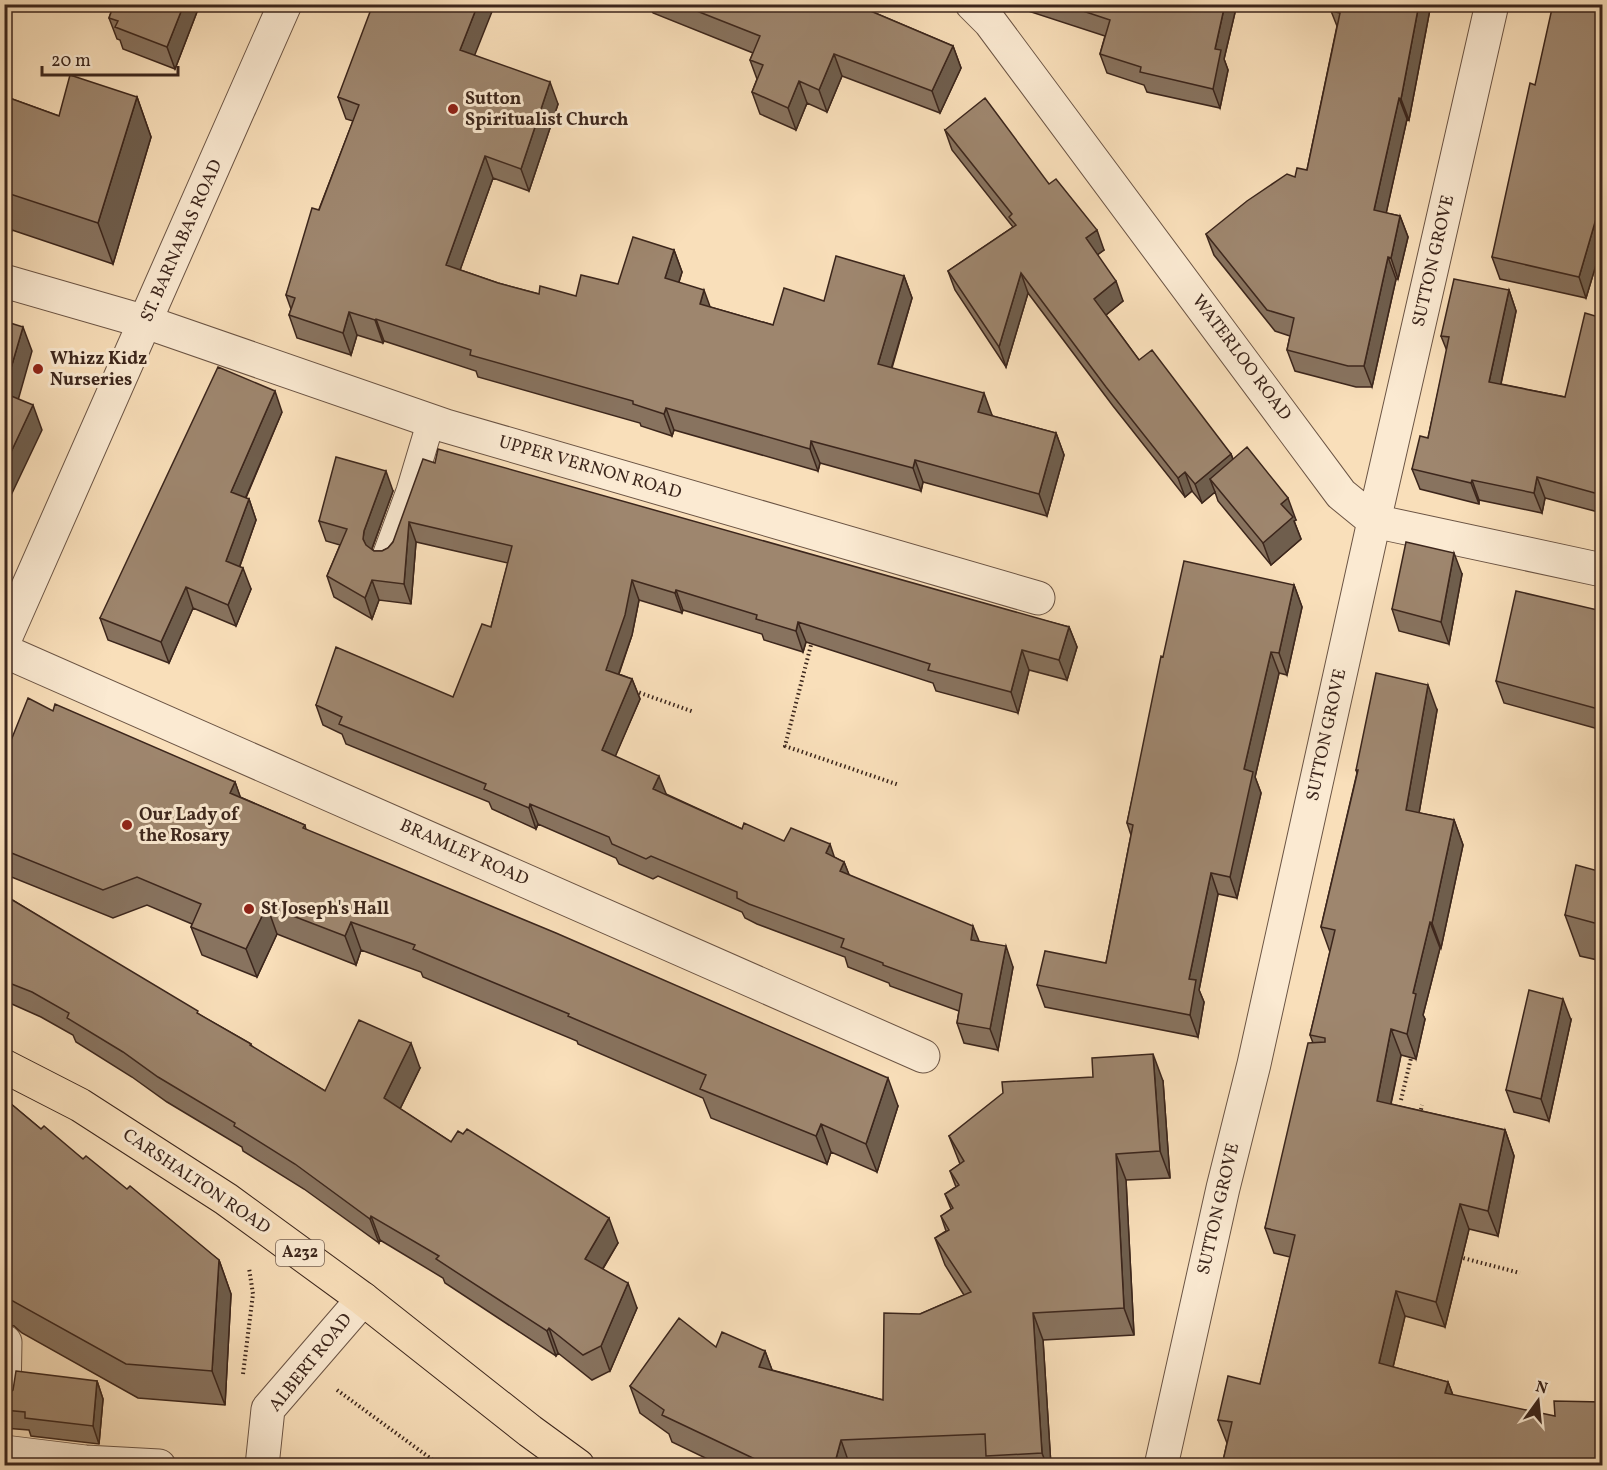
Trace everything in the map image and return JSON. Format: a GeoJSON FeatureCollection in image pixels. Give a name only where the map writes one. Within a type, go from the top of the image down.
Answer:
{"type":"FeatureCollection","features":[{"type":"Feature","properties":{"kind":"highway","name":"CARSHALTON ROAD"},"geometry":{"type":"LineString","coordinates":[[4,1066],[80,1105],[226,1199],[363,1299],[530,1431],[578,1466]]}},
{"type":"Feature","properties":{"kind":"street","name":"ST. BARNABAS ROAD"},"geometry":{"type":"LineString","coordinates":[[4,641],[285,4]]}},
{"type":"Feature","properties":{"kind":"street","name":"WATERLOO ROAD"},"geometry":{"type":"LineString","coordinates":[[972,4],[990,22],[1341,494],[1374,521],[1602,570]]}},
{"type":"Feature","properties":{"kind":"street","name":"SUTTON GROVE"},"geometry":{"type":"LineString","coordinates":[[1161,1466],[1223,1188],[1254,1064],[1374,521],[1492,4]]}},
{"type":"Feature","properties":{"kind":"street","name":"UPPER VERNON ROAD"},"geometry":{"type":"LineString","coordinates":[[4,281],[146,322],[431,421],[1038,598]]}},
{"type":"Feature","properties":{"kind":"street","name":"BRAMLEY ROAD"},"geometry":{"type":"LineString","coordinates":[[4,651],[923,1056]]}},
{"type":"Feature","properties":{"kind":"street","name":"ALBERT ROAD"},"geometry":{"type":"LineString","coordinates":[[262,1466],[268,1409],[363,1299]]}},
{"type":"Feature","properties":{"kind":"street"},"geometry":{"type":"LineString","coordinates":[[4,1398],[5,1342]]}},
{"type":"Feature","properties":{"kind":"street"},"geometry":{"type":"LineString","coordinates":[[4,1452],[84,1462],[159,1466]]}},
{"type":"Feature","properties":{"kind":"lane"},"geometry":{"type":"LineString","coordinates":[[386,556],[410,491],[431,421]]}},
{"type":"Feature","properties":{"kind":"path"},"geometry":{"type":"LineString","coordinates":[[814,631],[785,746],[899,785]]}},
{"type":"Feature","properties":{"kind":"path"},"geometry":{"type":"LineString","coordinates":[[627,688],[694,712]]}},
{"type":"Feature","properties":{"kind":"path"},"geometry":{"type":"LineString","coordinates":[[1401,1100],[1413,1050]]}},
{"type":"Feature","properties":{"kind":"path"},"geometry":{"type":"LineString","coordinates":[[1420,1117],[1422,1105]]}},
{"type":"Feature","properties":{"kind":"path"},"geometry":{"type":"LineString","coordinates":[[242,1212],[252,1294],[240,1402],[268,1409]]}},
{"type":"Feature","properties":{"kind":"path"},"geometry":{"type":"LineString","coordinates":[[1456,1256],[1520,1273]]}},
{"type":"Feature","properties":{"kind":"path"},"geometry":{"type":"LineString","coordinates":[[305,1365],[441,1466]]}},
{"type":"Feature","properties":{"kind":"building"},"geometry":{"type":"Polygon","coordinates":[[[114,4],[184,4],[167,47],[115,27],[118,21],[109,18],[114,4]]]}},
{"type":"Feature","properties":{"kind":"building"},"geometry":{"type":"Polygon","coordinates":[[[373,4],[478,4],[460,50],[550,82],[521,169],[485,156],[446,265],[539,294],[540,286],[576,296],[581,275],[618,284],[633,237],[674,250],[665,278],[704,290],[700,304],[773,325],[784,288],[824,301],[836,256],[904,276],[878,364],[984,393],[978,412],[1056,433],[1039,494],[915,460],[913,468],[811,441],[810,449],[666,408],[664,414],[633,404],[633,401],[470,355],[471,350],[349,312],[343,333],[289,315],[295,298],[286,295],[312,208],[319,210],[359,105],[338,97],[373,4]]]}},
{"type":"Feature","properties":{"kind":"building"},"geometry":{"type":"Polygon","coordinates":[[[679,4],[854,4],[953,46],[932,91],[834,54],[819,90],[799,81],[788,108],[752,92],[763,65],[750,60],[760,36],[679,4]]]}},
{"type":"Feature","properties":{"kind":"building"},"geometry":{"type":"Polygon","coordinates":[[[1062,4],[1225,4],[1215,49],[1221,50],[1213,89],[1140,72],[1141,67],[1100,54],[1110,20],[1062,4]]]}},
{"type":"Feature","properties":{"kind":"building"},"geometry":{"type":"Polygon","coordinates":[[[1333,4],[1419,4],[1401,99],[1399,98],[1374,210],[1400,216],[1391,258],[1388,257],[1364,366],[1348,366],[1287,350],[1294,318],[1267,310],[1206,234],[1247,201],[1287,174],[1295,177],[1297,168],[1307,170],[1340,13],[1331,11],[1333,4]]]}},
{"type":"Feature","properties":{"kind":"building"},"geometry":{"type":"Polygon","coordinates":[[[1553,4],[1602,4],[1602,213],[1598,212],[1579,277],[1492,257],[1530,83],[1535,85],[1553,4]]]}},
{"type":"Feature","properties":{"kind":"building"},"geometry":{"type":"Polygon","coordinates":[[[70,75],[137,97],[98,223],[4,192],[4,96],[59,116],[70,75]]]}},
{"type":"Feature","properties":{"kind":"building"},"geometry":{"type":"Polygon","coordinates":[[[985,98],[1049,184],[1056,179],[1097,230],[1086,238],[1116,281],[1094,299],[1139,360],[1152,350],[1231,454],[1195,484],[1185,472],[1178,478],[1106,387],[1021,273],[999,347],[948,271],[1016,225],[1009,217],[1012,214],[945,130],[985,98]]]}},
{"type":"Feature","properties":{"kind":"building"},"geometry":{"type":"Polygon","coordinates":[[[1454,279],[1509,290],[1489,382],[1565,397],[1585,313],[1602,318],[1602,495],[1537,477],[1534,493],[1472,480],[1471,483],[1412,469],[1420,436],[1428,438],[1449,337],[1441,336],[1454,279]]]}},
{"type":"Feature","properties":{"kind":"building"},"geometry":{"type":"Polygon","coordinates":[[[4,321],[23,327],[4,392],[4,321]]]}},
{"type":"Feature","properties":{"kind":"building"},"geometry":{"type":"Polygon","coordinates":[[[218,367],[275,391],[231,492],[249,499],[226,561],[243,568],[228,605],[186,587],[161,642],[100,618],[218,367]]]}},
{"type":"Feature","properties":{"kind":"building"},"geometry":{"type":"Polygon","coordinates":[[[4,393],[33,405],[4,467],[4,393]]]}},
{"type":"Feature","properties":{"kind":"building"},"geometry":{"type":"Polygon","coordinates":[[[1247,447],[1288,498],[1281,504],[1293,517],[1263,543],[1210,479],[1247,447]]]}},
{"type":"Feature","properties":{"kind":"building"},"geometry":{"type":"Polygon","coordinates":[[[438,449],[1069,627],[1059,660],[1022,650],[1011,692],[928,670],[930,664],[798,622],[796,631],[756,619],[757,615],[676,590],[675,593],[632,580],[625,615],[606,670],[632,679],[602,750],[659,776],[653,789],[742,829],[744,823],[784,841],[791,828],[830,844],[826,853],[844,862],[840,871],[973,926],[971,940],[1006,946],[990,1029],[957,1023],[962,994],[841,947],[844,939],[749,904],[737,898],[737,892],[651,856],[646,859],[612,844],[609,837],[530,804],[529,808],[484,789],[486,784],[339,724],[342,717],[316,705],[336,647],[453,697],[482,624],[491,627],[512,546],[409,522],[404,584],[372,580],[365,598],[327,576],[347,529],[319,521],[336,457],[386,471],[363,539],[366,545],[374,551],[382,551],[393,542],[423,459],[435,463],[438,449]]]}},
{"type":"Feature","properties":{"kind":"building"},"geometry":{"type":"Polygon","coordinates":[[[1406,542],[1454,553],[1441,622],[1392,609],[1406,542]]]}},
{"type":"Feature","properties":{"kind":"building"},"geometry":{"type":"Polygon","coordinates":[[[1184,561],[1294,585],[1279,653],[1271,652],[1244,769],[1253,772],[1230,877],[1211,873],[1189,979],[1196,980],[1190,1015],[1037,985],[1045,951],[1106,963],[1133,825],[1127,823],[1161,656],[1163,657],[1184,561]]]}},
{"type":"Feature","properties":{"kind":"building"},"geometry":{"type":"Polygon","coordinates":[[[1516,591],[1602,611],[1602,710],[1496,681],[1516,591]]]}},
{"type":"Feature","properties":{"kind":"building"},"geometry":{"type":"Polygon","coordinates":[[[1376,673],[1428,685],[1406,810],[1454,820],[1432,923],[1430,922],[1413,993],[1416,994],[1407,1034],[1391,1029],[1377,1101],[1505,1130],[1488,1211],[1460,1204],[1436,1302],[1396,1291],[1379,1363],[1448,1382],[1445,1393],[1555,1416],[1554,1401],[1602,1402],[1602,1466],[1357,1466],[1346,1463],[1346,1466],[1222,1465],[1232,1422],[1218,1420],[1228,1376],[1260,1384],[1295,1235],[1265,1228],[1308,1043],[1325,1042],[1325,1038],[1310,1035],[1335,930],[1321,927],[1358,770],[1356,770],[1376,673]]]}},
{"type":"Feature","properties":{"kind":"building"},"geometry":{"type":"Polygon","coordinates":[[[28,698],[53,711],[55,704],[235,782],[230,793],[305,825],[303,828],[556,933],[888,1078],[866,1144],[821,1124],[816,1136],[700,1089],[706,1075],[568,1016],[569,1014],[413,949],[415,945],[351,922],[345,936],[267,906],[246,949],[191,927],[201,904],[137,877],[103,890],[4,850],[4,758],[28,698]]]}},
{"type":"Feature","properties":{"kind":"building"},"geometry":{"type":"Polygon","coordinates":[[[1576,865],[1602,872],[1602,925],[1565,915],[1576,865]]]}},
{"type":"Feature","properties":{"kind":"building"},"geometry":{"type":"Polygon","coordinates":[[[4,895],[198,1011],[197,1013],[325,1091],[359,1020],[411,1043],[384,1098],[451,1142],[458,1131],[463,1134],[467,1129],[609,1218],[585,1259],[628,1283],[601,1346],[583,1355],[549,1328],[547,1331],[436,1259],[439,1256],[371,1216],[370,1219],[295,1164],[234,1126],[235,1123],[158,1077],[123,1052],[67,1018],[69,1013],[32,992],[4,981],[4,957],[10,946],[4,943],[4,895]]]}},
{"type":"Feature","properties":{"kind":"building"},"geometry":{"type":"Polygon","coordinates":[[[1529,990],[1563,999],[1541,1099],[1506,1090],[1529,990]]]}},
{"type":"Feature","properties":{"kind":"building"},"geometry":{"type":"Polygon","coordinates":[[[1153,1054],[1160,1151],[1116,1154],[1124,1308],[1033,1313],[1042,1453],[986,1456],[985,1434],[841,1440],[834,1466],[774,1466],[662,1415],[664,1410],[630,1386],[679,1318],[716,1347],[722,1332],[765,1351],[759,1367],[883,1400],[884,1313],[920,1314],[971,1292],[935,1238],[949,1230],[941,1216],[953,1208],[945,1194],[959,1185],[950,1171],[964,1161],[949,1136],[1003,1093],[1002,1082],[1093,1077],[1092,1058],[1153,1054]]]}},
{"type":"Feature","properties":{"kind":"building"},"geometry":{"type":"Polygon","coordinates":[[[4,1098],[41,1129],[44,1126],[83,1159],[86,1156],[127,1189],[130,1186],[219,1260],[212,1371],[126,1364],[9,1299],[4,1294],[4,1098]]]}},
{"type":"Feature","properties":{"kind":"building"},"geometry":{"type":"Polygon","coordinates":[[[16,1371],[97,1381],[93,1426],[25,1418],[25,1412],[4,1410],[4,1397],[13,1390],[16,1371]]]}},
{"type":"Feature","properties":{"kind":"building"},"geometry":{"type":"Polygon","coordinates":[[[127,1462],[191,1463],[191,1466],[127,1466],[127,1462]]]}},
{"type":"Feature","properties":{"kind":"place","name":"Sutton Spiritualist Church"},"geometry":{"type":"Point","coordinates":[453,109]}},
{"type":"Feature","properties":{"kind":"place","name":"Whizz Kidz Nurseries"},"geometry":{"type":"Point","coordinates":[38,369]}},
{"type":"Feature","properties":{"kind":"place","name":"Our Lady of the Rosary"},"geometry":{"type":"Point","coordinates":[127,825]}},
{"type":"Feature","properties":{"kind":"place","name":"St Joseph's Hall"},"geometry":{"type":"Point","coordinates":[249,909]}}]}
